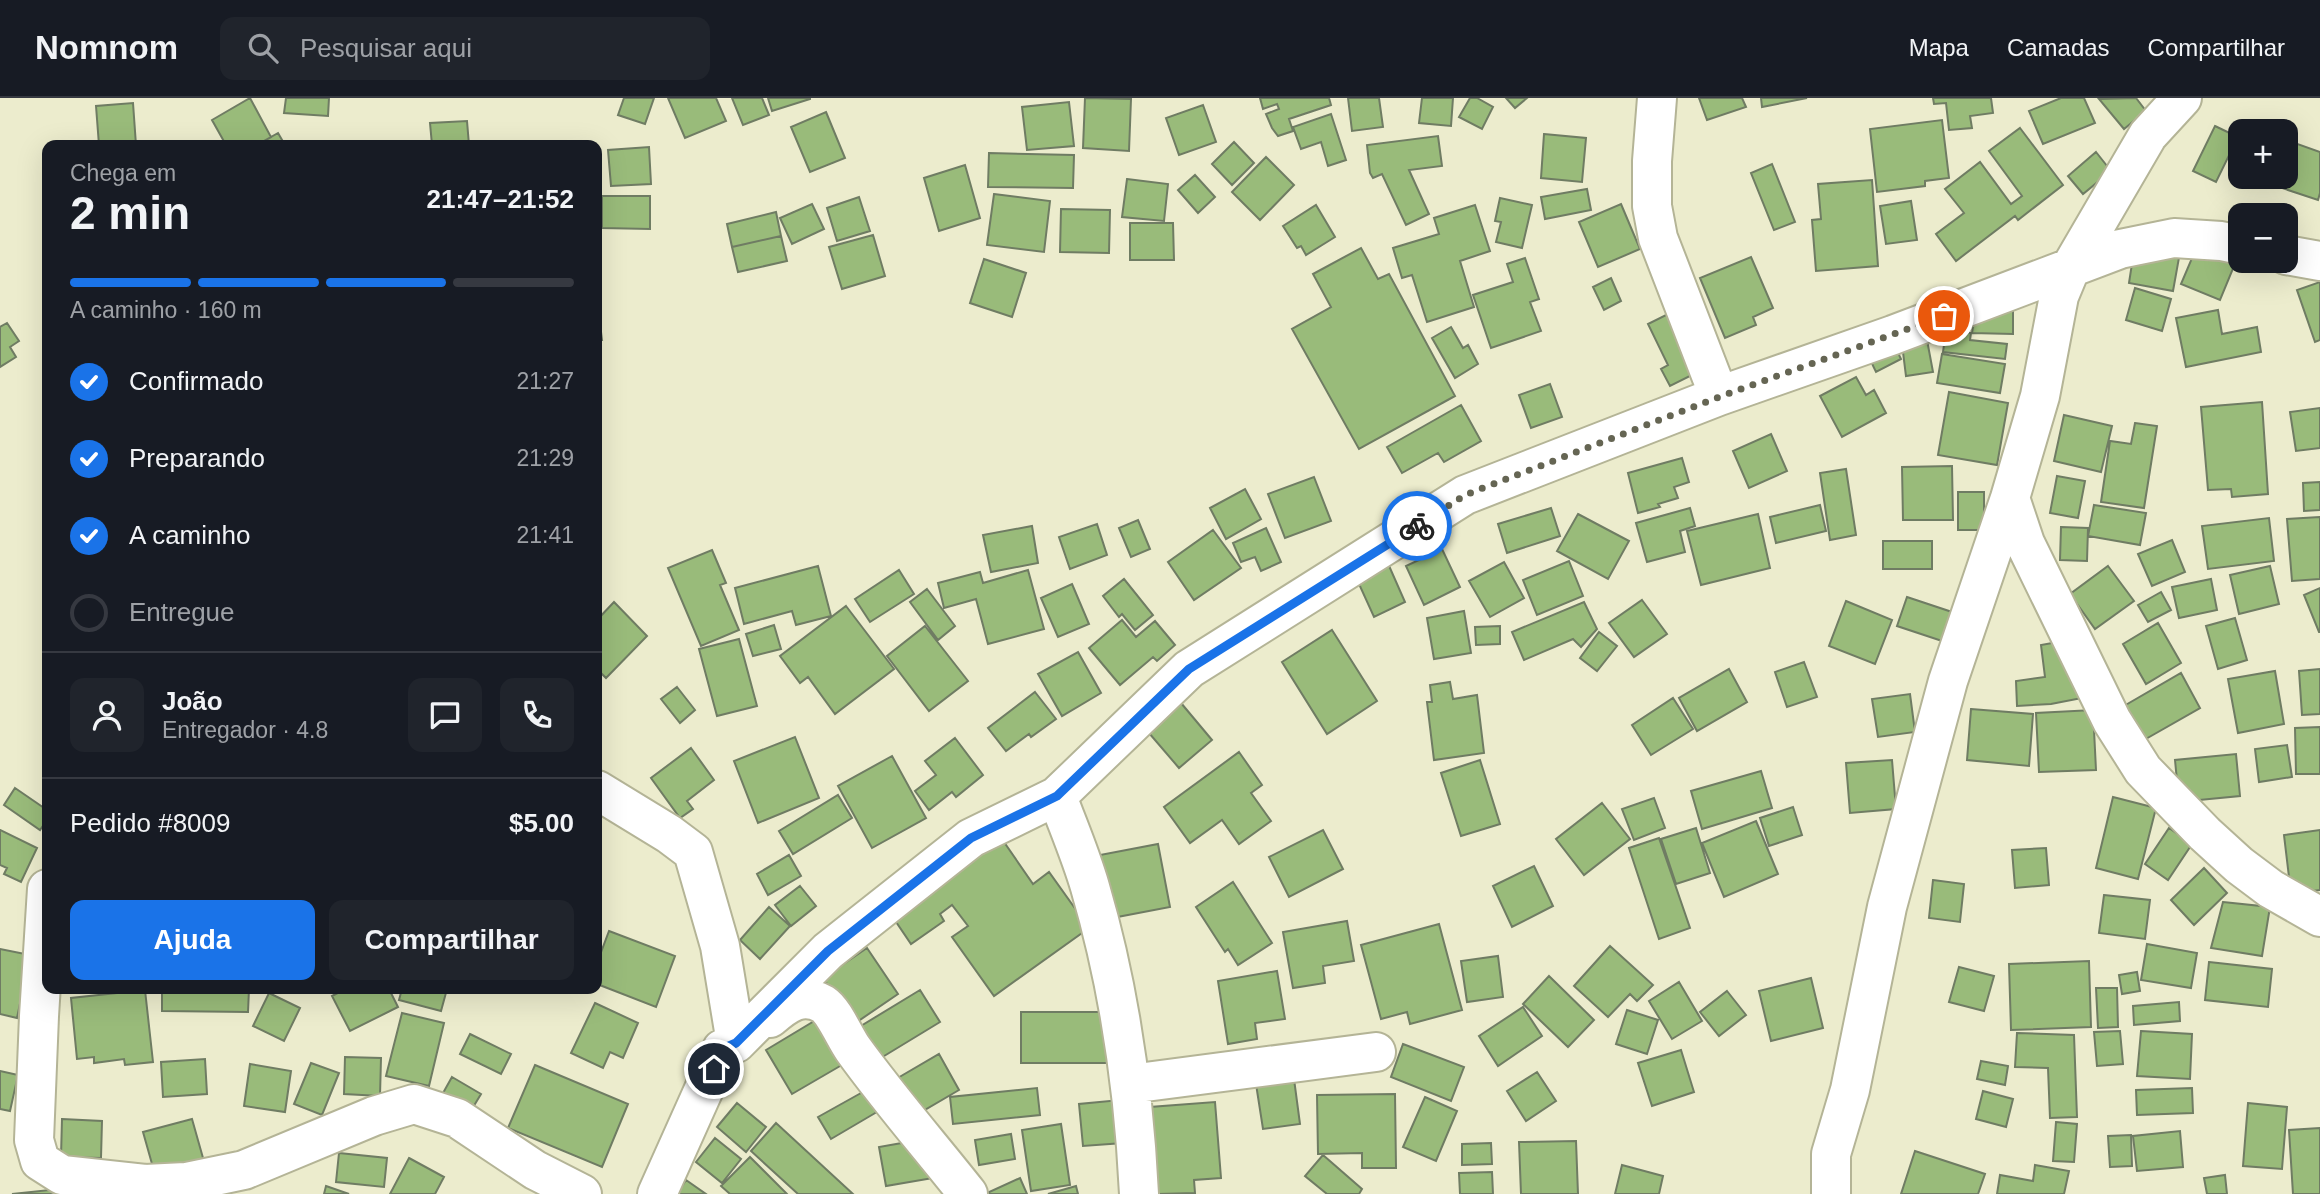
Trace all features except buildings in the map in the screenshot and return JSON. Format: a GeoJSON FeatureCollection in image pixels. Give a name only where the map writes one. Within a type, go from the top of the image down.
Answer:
{"type":"FeatureCollection","features":[{"type":"Feature","properties":{"kind":"street"},"geometry":{"type":"LineString","coordinates":[[1657,98],[1652,160],[1652,206],[1658,238],[1719,397]]}},
{"type":"Feature","properties":{"kind":"street"},"geometry":{"type":"LineString","coordinates":[[1832,1194],[1831,1154],[1850,1090],[1887,907],[1948,681],[2010,498],[2040,396],[2059,296],[2071,267],[2148,135],[2182,98]]}},
{"type":"Feature","properties":{"kind":"street"},"geometry":{"type":"LineString","coordinates":[[657,1194],[725,1056],[828,951],[971,838],[1057,796],[1189,669],[1465,495],[1719,397],[2120,249],[2174,238],[2228,242]]}},
{"type":"Feature","properties":{"kind":"street"},"geometry":{"type":"LineString","coordinates":[[2298,257],[2320,261]]}},
{"type":"Feature","properties":{"kind":"street"},"geometry":{"type":"LineString","coordinates":[[2010,498],[2025,543],[2112,721],[2143,770],[2239,865],[2270,890],[2320,917]]}},
{"type":"Feature","properties":{"kind":"street"},"geometry":{"type":"LineString","coordinates":[[602,793],[693,852],[720,946],[725,1056]]}},
{"type":"Feature","properties":{"kind":"street"},"geometry":{"type":"LineString","coordinates":[[1057,796],[1090,886],[1113,981],[1130,1084],[1137,1143],[1139,1194]]}},
{"type":"Feature","properties":{"kind":"street"},"geometry":{"type":"LineString","coordinates":[[42,968],[34,1140],[40,1161],[62,1175],[145,1184],[186,1182],[244,1170],[374,1116],[414,1104],[457,1118],[535,1170],[582,1194]]}},
{"type":"Feature","properties":{"kind":"street"},"geometry":{"type":"LineString","coordinates":[[725,1056],[786,1004],[800,999],[827,1006],[852,1048],[968,1194]]}},
{"type":"Feature","properties":{"kind":"street"},"geometry":{"type":"LineString","coordinates":[[1130,1084],[1376,1052]]}},
{"type":"Feature","properties":{"kind":"way so far"},"geometry":{"type":"LineString","coordinates":[[1417,526],[1465,495],[1719,397],[1944,316]]}},
{"type":"Feature","properties":{"kind":"route"},"geometry":{"type":"LineString","coordinates":[[714,1069],[722,1049],[736,1043],[828,951],[971,838],[1057,796],[1189,669],[1417,526]]}}]}
